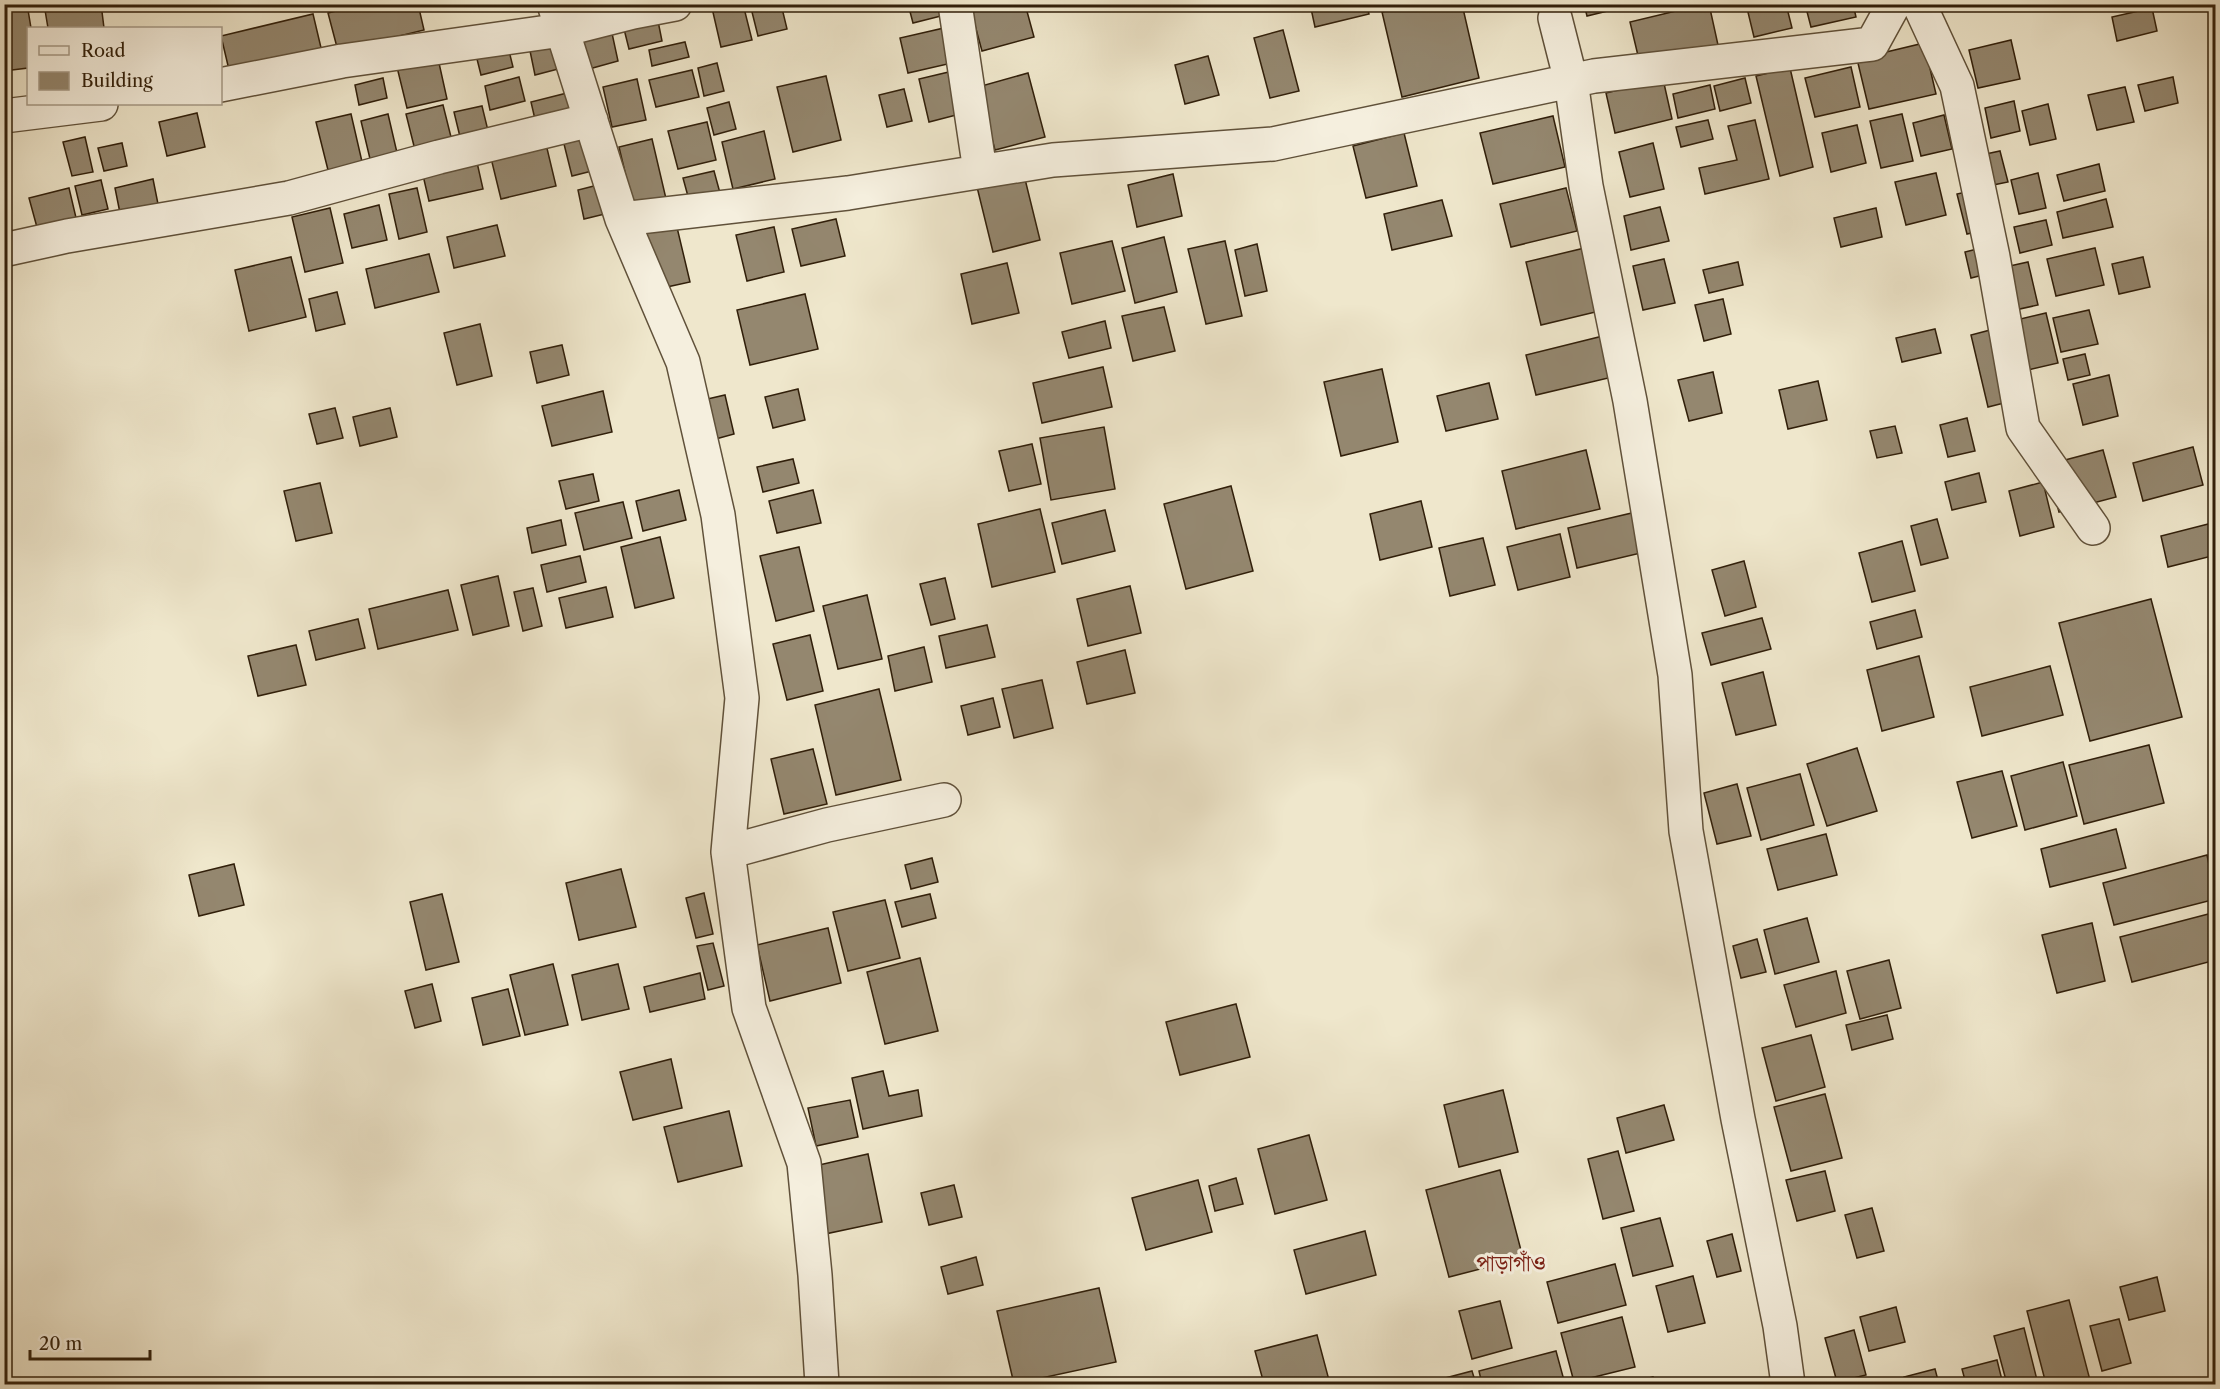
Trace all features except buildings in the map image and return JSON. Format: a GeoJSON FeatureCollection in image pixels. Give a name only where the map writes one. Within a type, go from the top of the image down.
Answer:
{"type":"FeatureCollection","features":[{"type":"Feature","properties":{"kind":"street"},"geometry":{"type":"LineString","coordinates":[[222,85],[558,17],[633,12],[675,4]]}},
{"type":"Feature","properties":{"kind":"street"},"geometry":{"type":"LineString","coordinates":[[955,4],[980,171]]}},
{"type":"Feature","properties":{"kind":"street"},"geometry":{"type":"LineString","coordinates":[[622,219],[848,194],[1053,160],[1273,144],[1594,76],[1872,44],[1894,4]]}},
{"type":"Feature","properties":{"kind":"street"},"geometry":{"type":"LineString","coordinates":[[1919,4],[1957,86],[1993,257],[2023,428],[2093,528]]}},
{"type":"Feature","properties":{"kind":"street"},"geometry":{"type":"LineString","coordinates":[[558,17],[622,219],[682,362],[718,514],[742,698],[728,852],[749,1008],[804,1163],[815,1275],[822,1384]]}},
{"type":"Feature","properties":{"kind":"street"},"geometry":{"type":"LineString","coordinates":[[1555,18],[1571,81],[1587,186],[1630,401],[1675,675],[1686,831],[1738,1119],[1780,1326],[1788,1384]]}},
{"type":"Feature","properties":{"kind":"street"},"geometry":{"type":"LineString","coordinates":[[4,116],[93,105]]}},
{"type":"Feature","properties":{"kind":"street"},"geometry":{"type":"LineString","coordinates":[[8,249],[68,236],[289,198],[439,157],[591,120]]}},
{"type":"Feature","properties":{"kind":"street"},"geometry":{"type":"LineString","coordinates":[[728,852],[827,825],[944,800]]}},
{"type":"Feature","properties":{"kind":"district","name":"পাড়াগাঁও"},"geometry":{"type":"Point","coordinates":[1511,1263]}}]}
